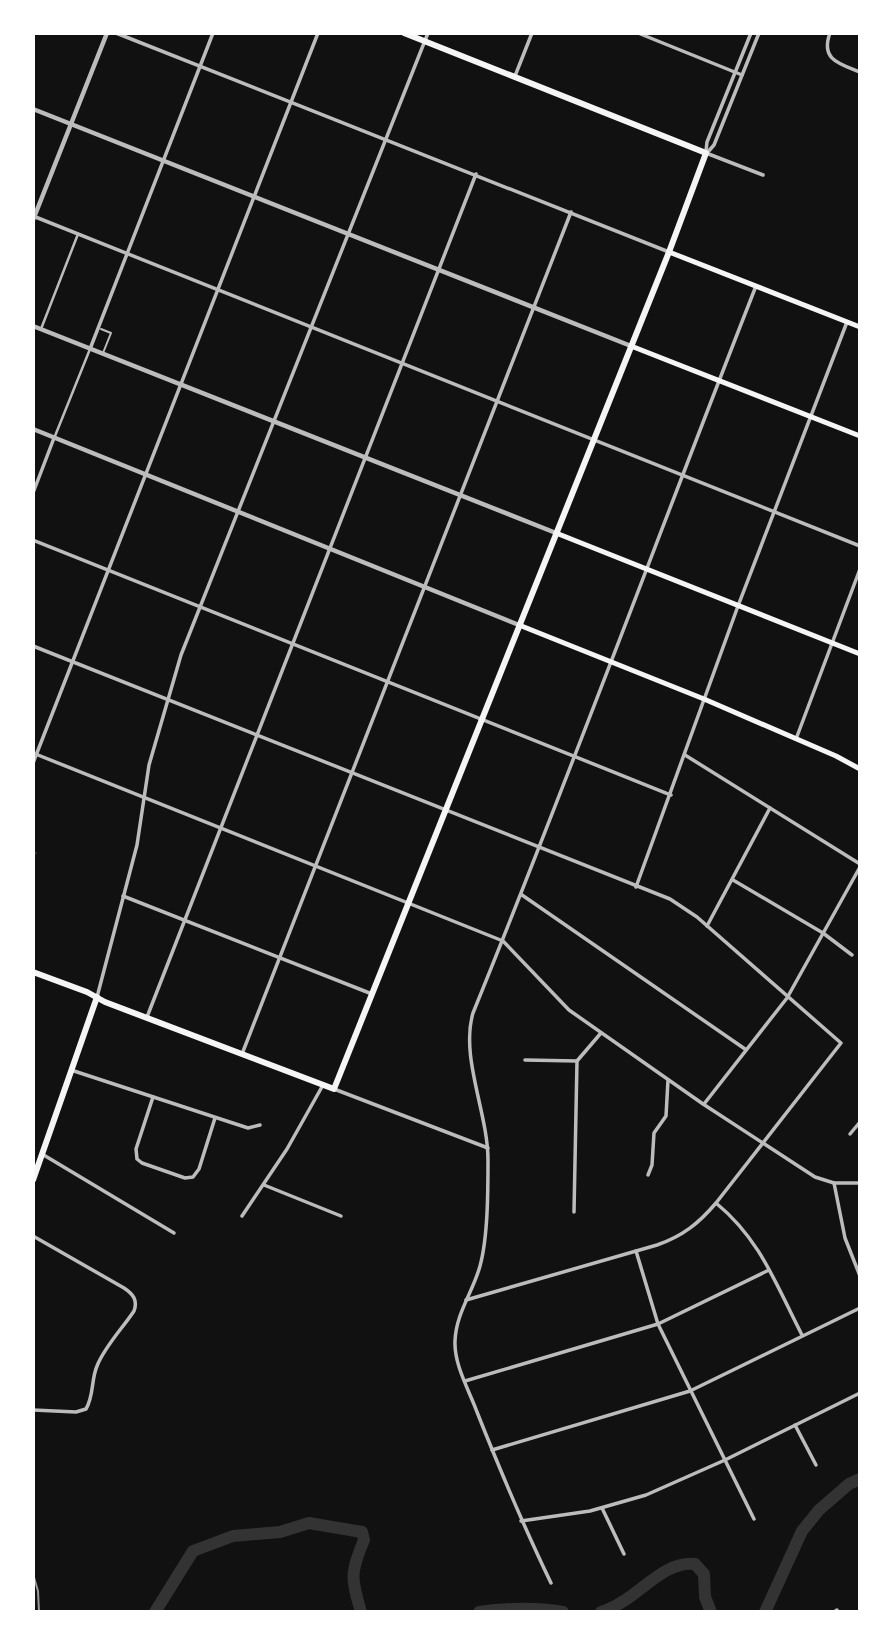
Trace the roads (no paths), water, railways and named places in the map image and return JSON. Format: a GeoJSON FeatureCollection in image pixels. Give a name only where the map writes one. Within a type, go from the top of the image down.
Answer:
{"type":"FeatureCollection","features":[{"type":"Feature","properties":{"kind":"main road"},"geometry":{"type":"LineString","coordinates":[[33,972],[334,1089],[631,346],[706,153],[404,33]]}},
{"type":"Feature","properties":{"kind":"main road"},"geometry":{"type":"LineString","coordinates":[[668,252],[860,327]]}},
{"type":"Feature","properties":{"kind":"main road"},"geometry":{"type":"LineString","coordinates":[[631,346],[860,436]]}},
{"type":"Feature","properties":{"kind":"main road"},"geometry":{"type":"LineString","coordinates":[[556,533],[860,654]]}},
{"type":"Feature","properties":{"kind":"main road"},"geometry":{"type":"LineString","coordinates":[[519,625],[704,699],[860,769]]}},
{"type":"Feature","properties":{"kind":"main road"},"geometry":{"type":"LineString","coordinates":[[33,1180],[97,997]]}},
{"type":"Feature","properties":{"kind":"street"},"geometry":{"type":"LineString","coordinates":[[107,33],[34,218],[860,546]]}},
{"type":"Feature","properties":{"kind":"street"},"geometry":{"type":"LineString","coordinates":[[116,33],[668,252]]}},
{"type":"Feature","properties":{"kind":"street"},"geometry":{"type":"LineString","coordinates":[[33,493],[213,33]]}},
{"type":"Feature","properties":{"kind":"street"},"geometry":{"type":"LineString","coordinates":[[33,763],[318,33]]}},
{"type":"Feature","properties":{"kind":"street"},"geometry":{"type":"LineString","coordinates":[[97,997],[137,845],[149,765],[181,656],[428,33]]}},
{"type":"Feature","properties":{"kind":"street"},"geometry":{"type":"LineString","coordinates":[[514,78],[532,33]]}},
{"type":"Feature","properties":{"kind":"street"},"geometry":{"type":"LineString","coordinates":[[638,33],[742,75]]}},
{"type":"Feature","properties":{"kind":"street"},"geometry":{"type":"LineString","coordinates":[[706,153],[707,142],[751,33]]}},
{"type":"Feature","properties":{"kind":"street"},"geometry":{"type":"LineString","coordinates":[[706,153],[714,145],[759,33]]}},
{"type":"Feature","properties":{"kind":"street"},"geometry":{"type":"LineString","coordinates":[[830,33],[826,42],[828,55],[860,72]]}},
{"type":"Feature","properties":{"kind":"street"},"geometry":{"type":"LineString","coordinates":[[33,109],[631,346]]}},
{"type":"Feature","properties":{"kind":"street"},"geometry":{"type":"LineString","coordinates":[[706,153],[763,175]]}},
{"type":"Feature","properties":{"kind":"street"},"geometry":{"type":"LineString","coordinates":[[147,1017],[476,174]]}},
{"type":"Feature","properties":{"kind":"street"},"geometry":{"type":"LineString","coordinates":[[242,1054],[570,212]]}},
{"type":"Feature","properties":{"kind":"street"},"geometry":{"type":"LineString","coordinates":[[41,329],[78,234]]}},
{"type":"Feature","properties":{"kind":"street"},"geometry":{"type":"LineString","coordinates":[[551,1583],[521,1521],[457,1360],[457,1324],[482,1258],[488,1148],[487,1129],[470,1051],[470,1029],[473,1013],[522,895],[645,568],[756,286]]}},
{"type":"Feature","properties":{"kind":"street"},"geometry":{"type":"LineString","coordinates":[[636,887],[738,606],[847,322]]}},
{"type":"Feature","properties":{"kind":"street"},"geometry":{"type":"LineString","coordinates":[[33,326],[556,533]]}},
{"type":"Feature","properties":{"kind":"street"},"geometry":{"type":"LineString","coordinates":[[33,429],[519,625]]}},
{"type":"Feature","properties":{"kind":"street"},"geometry":{"type":"LineString","coordinates":[[33,540],[671,795]]}},
{"type":"Feature","properties":{"kind":"street"},"geometry":{"type":"LineString","coordinates":[[796,739],[860,569]]}},
{"type":"Feature","properties":{"kind":"street"},"geometry":{"type":"LineString","coordinates":[[33,646],[677,903],[841,1043],[716,1203],[686,1232],[636,1251],[466,1300]]}},
{"type":"Feature","properties":{"kind":"street"},"geometry":{"type":"LineString","coordinates":[[35,754],[503,941],[560,1003],[703,1104],[815,1177],[834,1182],[860,1183]]}},
{"type":"Feature","properties":{"kind":"street"},"geometry":{"type":"LineString","coordinates":[[685,755],[860,865],[787,998],[703,1104]]}},
{"type":"Feature","properties":{"kind":"street"},"geometry":{"type":"LineString","coordinates":[[707,926],[769,808]]}},
{"type":"Feature","properties":{"kind":"street"},"geometry":{"type":"LineString","coordinates":[[733,880],[822,933],[852,955]]}},
{"type":"Feature","properties":{"kind":"street"},"geometry":{"type":"LineString","coordinates":[[522,895],[746,1050]]}},
{"type":"Feature","properties":{"kind":"street"},"geometry":{"type":"LineString","coordinates":[[123,896],[372,994]]}},
{"type":"Feature","properties":{"kind":"street"},"geometry":{"type":"LineString","coordinates":[[574,1212],[577,1061],[601,1032]]}},
{"type":"Feature","properties":{"kind":"street"},"geometry":{"type":"LineString","coordinates":[[525,1060],[577,1061]]}},
{"type":"Feature","properties":{"kind":"street"},"geometry":{"type":"LineString","coordinates":[[71,1070],[248,1128],[260,1125]]}},
{"type":"Feature","properties":{"kind":"street"},"geometry":{"type":"LineString","coordinates":[[648,1175],[652,1165],[653,1133],[666,1116],[668,1080]]}},
{"type":"Feature","properties":{"kind":"street"},"geometry":{"type":"LineString","coordinates":[[242,1216],[287,1149],[323,1085]]}},
{"type":"Feature","properties":{"kind":"street"},"geometry":{"type":"LineString","coordinates":[[334,1089],[488,1148]]}},
{"type":"Feature","properties":{"kind":"street"},"geometry":{"type":"LineString","coordinates":[[153,1097],[136,1149],[137,1159],[185,1178],[193,1177],[199,1169],[215,1118]]}},
{"type":"Feature","properties":{"kind":"street"},"geometry":{"type":"LineString","coordinates":[[850,1134],[860,1122]]}},
{"type":"Feature","properties":{"kind":"street"},"geometry":{"type":"LineString","coordinates":[[43,1154],[174,1233]]}},
{"type":"Feature","properties":{"kind":"street"},"geometry":{"type":"LineString","coordinates":[[834,1182],[845,1238],[860,1276]]}},
{"type":"Feature","properties":{"kind":"street"},"geometry":{"type":"LineString","coordinates":[[264,1185],[341,1216]]}},
{"type":"Feature","properties":{"kind":"street"},"geometry":{"type":"LineString","coordinates":[[716,1203],[747,1233],[759,1249],[802,1335]]}},
{"type":"Feature","properties":{"kind":"street"},"geometry":{"type":"LineString","coordinates":[[33,1236],[124,1288],[136,1303],[134,1311],[98,1363],[86,1409],[76,1412],[33,1410]]}},
{"type":"Feature","properties":{"kind":"street"},"geometry":{"type":"LineString","coordinates":[[636,1251],[658,1324],[754,1519]]}},
{"type":"Feature","properties":{"kind":"street"},"geometry":{"type":"LineString","coordinates":[[465,1381],[658,1324],[769,1269]]}},
{"type":"Feature","properties":{"kind":"street"},"geometry":{"type":"LineString","coordinates":[[492,1450],[690,1391],[860,1308]]}},
{"type":"Feature","properties":{"kind":"street"},"geometry":{"type":"LineString","coordinates":[[521,1521],[602,1508],[668,1486],[860,1393]]}},
{"type":"Feature","properties":{"kind":"street"},"geometry":{"type":"LineString","coordinates":[[795,1425],[816,1465]]}},
{"type":"Feature","properties":{"kind":"street"},"geometry":{"type":"LineString","coordinates":[[602,1508],[624,1554]]}},
{"type":"Feature","properties":{"kind":"lane"},"geometry":{"type":"LineString","coordinates":[[99,328],[111,333],[103,354]]}},
{"type":"Feature","properties":{"kind":"waterway"},"geometry":{"type":"LineString","coordinates":[[765,1612],[802,1531],[819,1510],[849,1484],[860,1479]]}},
{"type":"Feature","properties":{"kind":"waterway"},"geometry":{"type":"LineString","coordinates":[[155,1612],[193,1551],[233,1536],[280,1532],[309,1523],[362,1532],[364,1540],[354,1568],[355,1591],[361,1612]]}},
{"type":"Feature","properties":{"kind":"waterway"},"geometry":{"type":"LineString","coordinates":[[601,1612],[626,1600],[671,1568],[695,1564],[704,1574],[705,1597],[711,1612]]}},
{"type":"Feature","properties":{"kind":"waterway"},"geometry":{"type":"LineString","coordinates":[[479,1612],[521,1609],[563,1612]]}},
{"type":"Feature","properties":{"kind":"railway"},"geometry":{"type":"LineString","coordinates":[[33,1574],[38,1591],[39,1612]]}}]}
